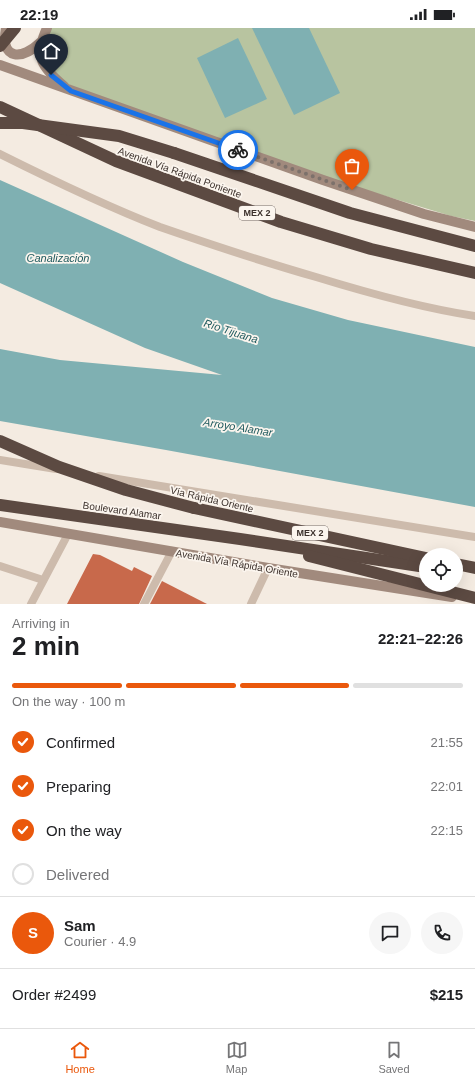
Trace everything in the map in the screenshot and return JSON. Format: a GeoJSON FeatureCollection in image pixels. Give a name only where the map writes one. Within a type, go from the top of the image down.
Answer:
{"type":"FeatureCollection","features":[{"type":"Feature","properties":{"kind":"highway"},"geometry":{"type":"LineString","coordinates":[[0,46],[16,28]]}},
{"type":"Feature","properties":{"kind":"highway","name":"Avenida Vía Rápida Poniente"},"geometry":{"type":"LineString","coordinates":[[0,107],[116,161],[282,222],[371,249],[475,273]]}},
{"type":"Feature","properties":{"kind":"highway"},"geometry":{"type":"LineString","coordinates":[[0,123],[38,125],[119,136],[174,153],[350,213],[475,246]]}},
{"type":"Feature","properties":{"kind":"highway","name":"Vía Rápida Oriente"},"geometry":{"type":"LineString","coordinates":[[0,441],[59,467],[126,490],[194,508],[419,556]]}},
{"type":"Feature","properties":{"kind":"highway","name":"Boulevard Alamar"},"geometry":{"type":"LineString","coordinates":[[0,506],[240,538]]}},
{"type":"Feature","properties":{"kind":"highway"},"geometry":{"type":"LineString","coordinates":[[240,538],[419,567]]}},
{"type":"Feature","properties":{"kind":"highway"},"geometry":{"type":"LineString","coordinates":[[240,538],[475,599]]}},
{"type":"Feature","properties":{"kind":"highway"},"geometry":{"type":"LineString","coordinates":[[463,565],[475,568]]}},
{"type":"Feature","properties":{"kind":"highway"},"geometry":{"type":"LineString","coordinates":[[463,574],[475,576]]}},
{"type":"Feature","properties":{"kind":"main road"},"geometry":{"type":"LineString","coordinates":[[6,28],[5,47],[10,53],[16,55],[24,54],[33,50],[41,42]]}},
{"type":"Feature","properties":{"kind":"main road"},"geometry":{"type":"LineString","coordinates":[[47,28],[41,42],[40,55],[44,65],[51,75],[71,91]]}},
{"type":"Feature","properties":{"kind":"main road"},"geometry":{"type":"LineString","coordinates":[[0,65],[330,182],[424,214],[475,227]]}},
{"type":"Feature","properties":{"kind":"main road","name":"Avenida Vía Rápida Oriente"},"geometry":{"type":"LineString","coordinates":[[0,522],[268,568],[475,599]]}},
{"type":"Feature","properties":{"kind":"lane"},"geometry":{"type":"LineString","coordinates":[[0,154],[45,177],[159,226],[256,259],[354,289],[456,313],[475,316]]}},
{"type":"Feature","properties":{"kind":"lane"},"geometry":{"type":"LineString","coordinates":[[0,460],[475,537]]}},
{"type":"Feature","properties":{"kind":"lane"},"geometry":{"type":"LineString","coordinates":[[31,604],[68,534]]}},
{"type":"Feature","properties":{"kind":"lane"},"geometry":{"type":"LineString","coordinates":[[144,604],[172,552]]}},
{"type":"Feature","properties":{"kind":"lane"},"geometry":{"type":"LineString","coordinates":[[0,566],[43,580]]}},
{"type":"Feature","properties":{"kind":"lane"},"geometry":{"type":"LineString","coordinates":[[251,604],[268,568]]}},
{"type":"Feature","properties":{"kind":"green space"},"geometry":{"type":"Polygon","coordinates":[[[50,28],[475,28],[475,221],[451,216],[339,182],[72,86],[58,79],[42,56],[50,28]]]}},
{"type":"Feature","properties":{"kind":"water"},"geometry":{"type":"Polygon","coordinates":[[[252,28],[309,28],[340,93],[294,115],[252,28]]]}},
{"type":"Feature","properties":{"kind":"water"},"geometry":{"type":"Polygon","coordinates":[[[238,38],[267,99],[225,118],[197,58],[238,38]]]}},
{"type":"Feature","properties":{"kind":"water"},"geometry":{"type":"Polygon","coordinates":[[[0,180],[183,262],[272,298],[348,320],[475,347],[475,507],[0,421],[0,349],[60,360],[222,375],[145,348],[0,283],[0,180]]]}},
{"type":"Feature","properties":{"kind":"building"},"geometry":{"type":"Polygon","coordinates":[[[93,554],[100,555],[132,571],[134,567],[152,576],[139,604],[67,604],[93,554]]]}},
{"type":"Feature","properties":{"kind":"building"},"geometry":{"type":"Polygon","coordinates":[[[162,581],[207,604],[150,604],[162,581]]]}},
{"type":"Feature","properties":{"kind":"way so far"},"geometry":{"type":"LineString","coordinates":[[238,150],[352,190]]}},
{"type":"Feature","properties":{"kind":"route"},"geometry":{"type":"LineString","coordinates":[[51,75],[71,91],[238,150]]}},
{"type":"Feature","properties":{"kind":"water label","name":"Canalización"},"geometry":{"type":"Point","coordinates":[58,258]}},
{"type":"Feature","properties":{"kind":"water label","name":"Río Tijuana"},"geometry":{"type":"Point","coordinates":[231,331]}},
{"type":"Feature","properties":{"kind":"water label","name":"Arroyo Alamar"},"geometry":{"type":"Point","coordinates":[238,427]}}]}
